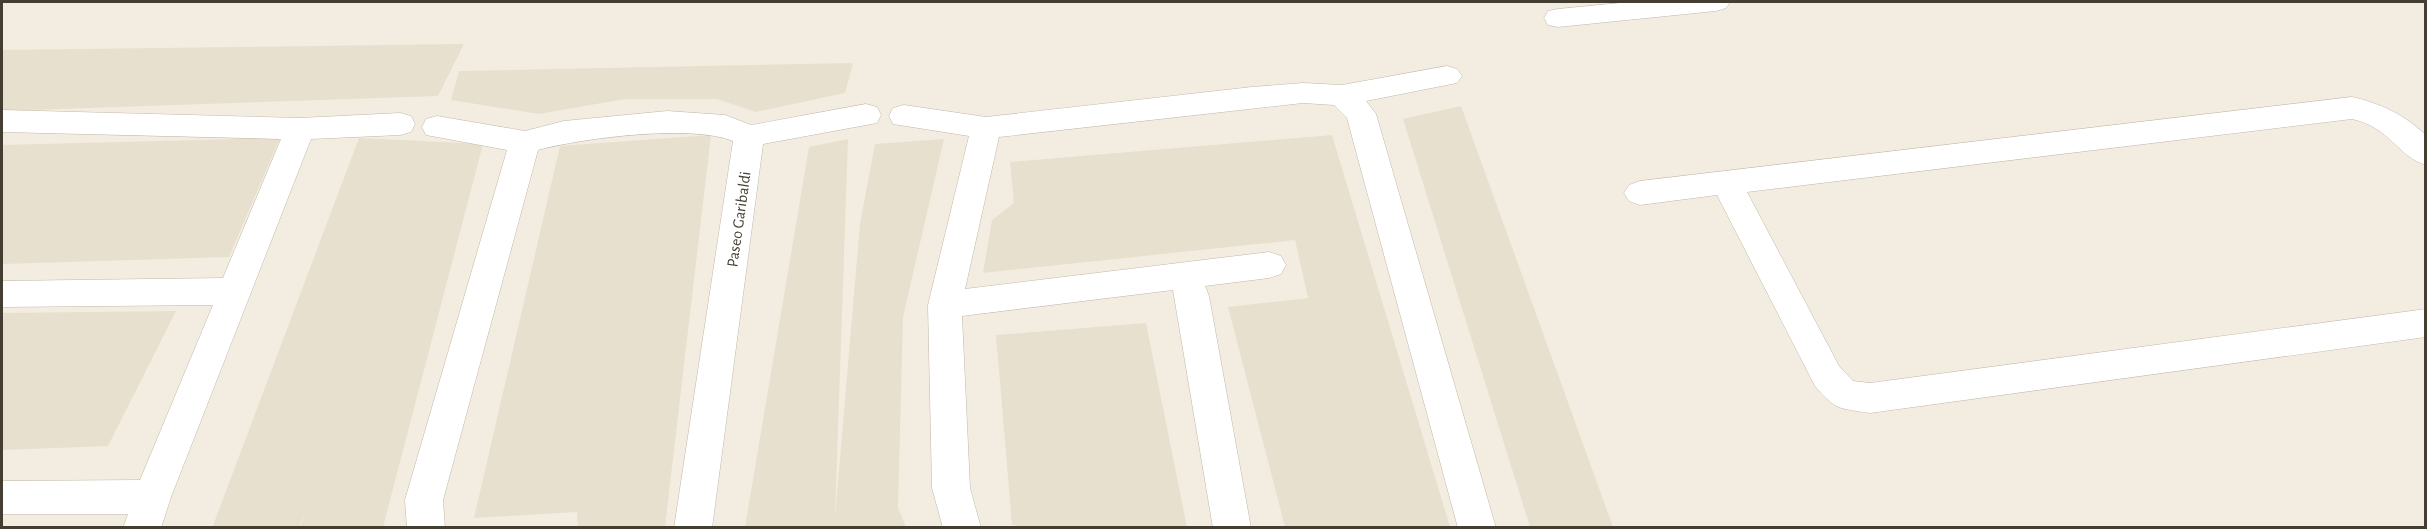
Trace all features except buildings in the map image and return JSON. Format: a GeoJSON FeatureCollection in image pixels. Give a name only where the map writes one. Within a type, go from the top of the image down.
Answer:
{"type":"FeatureCollection","features":[{"type":"Feature","properties":{"kind":"street"},"geometry":{"type":"LineString","coordinates":[[1558,18],[1716,2]]}},
{"type":"Feature","properties":{"kind":"street"},"geometry":{"type":"LineString","coordinates":[[903,116],[986,128],[1252,97],[1302,93],[1342,95],[1447,76]]}},
{"type":"Feature","properties":{"kind":"street"},"geometry":{"type":"LineString","coordinates":[[1342,95],[1361,114],[1477,528]]}},
{"type":"Feature","properties":{"kind":"street"},"geometry":{"type":"LineString","coordinates":[[1640,193],[2352,108],[2376,112],[2394,123],[2426,154]]}},
{"type":"Feature","properties":{"kind":"street"},"geometry":{"type":"LineString","coordinates":[[437,128],[525,142],[564,132],[667,122],[725,126],[749,136],[866,115]]}},
{"type":"Feature","properties":{"kind":"street"},"geometry":{"type":"LineString","coordinates":[[2,121],[300,129],[400,124]]}},
{"type":"Feature","properties":{"kind":"street"},"geometry":{"type":"LineString","coordinates":[[962,528],[951,488],[945,305],[986,128]]}},
{"type":"Feature","properties":{"kind":"street"},"geometry":{"type":"LineString","coordinates":[[2,496],[147,512],[300,129]]}},
{"type":"Feature","properties":{"kind":"street","name":"Paseo Garibaldi"},"geometry":{"type":"LineString","coordinates":[[693,528],[749,136]]}},
{"type":"Feature","properties":{"kind":"street"},"geometry":{"type":"LineString","coordinates":[[426,528],[424,500],[525,142]]}},
{"type":"Feature","properties":{"kind":"street"},"geometry":{"type":"LineString","coordinates":[[1727,184],[1827,376],[1843,394],[1870,398],[2426,323]]}},
{"type":"Feature","properties":{"kind":"street"},"geometry":{"type":"LineString","coordinates":[[945,305],[1269,265]]}},
{"type":"Feature","properties":{"kind":"street"},"geometry":{"type":"LineString","coordinates":[[1184,274],[1192,296],[1232,528]]}},
{"type":"Feature","properties":{"kind":"street"},"geometry":{"type":"LineString","coordinates":[[2,294],[235,291]]}},
{"type":"Feature","properties":{"kind":"shaded area"},"geometry":{"type":"Polygon","coordinates":[[[464,44],[438,96],[2,111],[2,50],[464,44]]]}},
{"type":"Feature","properties":{"kind":"shaded area"},"geometry":{"type":"Polygon","coordinates":[[[853,63],[845,93],[756,112],[717,99],[625,99],[539,114],[451,100],[459,71],[853,63]]]}},
{"type":"Feature","properties":{"kind":"shaded area"},"geometry":{"type":"Polygon","coordinates":[[[1461,106],[1613,527],[1530,527],[1403,119],[1461,106]]]}},
{"type":"Feature","properties":{"kind":"shaded area"},"geometry":{"type":"Polygon","coordinates":[[[711,135],[665,527],[578,527],[577,512],[474,518],[560,146],[711,135]]]}},
{"type":"Feature","properties":{"kind":"shaded area"},"geometry":{"type":"Polygon","coordinates":[[[1332,135],[1450,527],[1285,527],[1228,307],[1308,298],[1295,240],[983,273],[992,220],[1014,203],[1010,162],[1332,135]]]}},
{"type":"Feature","properties":{"kind":"shaded area"},"geometry":{"type":"Polygon","coordinates":[[[280,138],[229,257],[2,264],[2,145],[280,138]]]}},
{"type":"Feature","properties":{"kind":"shaded area"},"geometry":{"type":"Polygon","coordinates":[[[359,138],[483,144],[383,527],[301,527],[305,512],[300,527],[212,528],[359,138]]]}},
{"type":"Feature","properties":{"kind":"shaded area"},"geometry":{"type":"Polygon","coordinates":[[[848,139],[835,517],[860,224],[875,144],[944,139],[903,317],[898,508],[906,527],[745,527],[809,147],[848,139]]]}},
{"type":"Feature","properties":{"kind":"shaded area"},"geometry":{"type":"Polygon","coordinates":[[[176,311],[108,446],[2,450],[2,313],[176,311]]]}},
{"type":"Feature","properties":{"kind":"shaded area"},"geometry":{"type":"Polygon","coordinates":[[[1146,323],[1187,527],[1040,528],[1012,525],[996,335],[1146,323]]]}}]}
